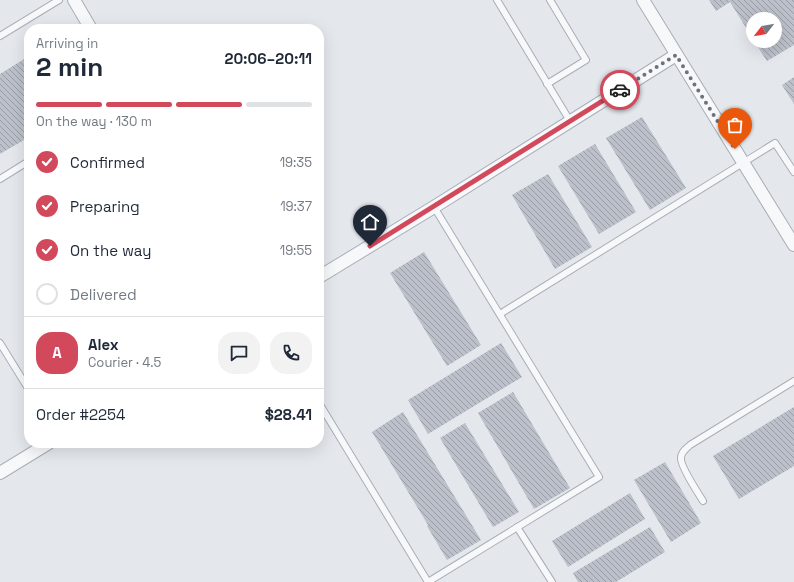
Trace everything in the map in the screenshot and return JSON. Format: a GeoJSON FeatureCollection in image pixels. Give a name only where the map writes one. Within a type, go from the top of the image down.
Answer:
{"type":"FeatureCollection","features":[{"type":"Feature","properties":{"kind":"street"},"geometry":{"type":"LineString","coordinates":[[74,0],[88,24]]}},
{"type":"Feature","properties":{"kind":"street"},"geometry":{"type":"LineString","coordinates":[[643,0],[794,245]]}},
{"type":"Feature","properties":{"kind":"street"},"geometry":{"type":"LineString","coordinates":[[324,274],[434,207],[676,55]]}},
{"type":"Feature","properties":{"kind":"street"},"geometry":{"type":"LineString","coordinates":[[0,473],[41,448]]}},
{"type":"Feature","properties":{"kind":"lane"},"geometry":{"type":"LineString","coordinates":[[0,36],[59,0]]}},
{"type":"Feature","properties":{"kind":"lane"},"geometry":{"type":"LineString","coordinates":[[497,0],[570,122]]}},
{"type":"Feature","properties":{"kind":"lane"},"geometry":{"type":"LineString","coordinates":[[547,84],[586,60],[550,0]]}},
{"type":"Feature","properties":{"kind":"lane"},"geometry":{"type":"LineString","coordinates":[[500,314],[776,143],[794,172]]}},
{"type":"Feature","properties":{"kind":"lane"},"geometry":{"type":"LineString","coordinates":[[0,179],[24,164]]}},
{"type":"Feature","properties":{"kind":"lane"},"geometry":{"type":"LineString","coordinates":[[324,410],[428,582],[599,477],[434,207]]}},
{"type":"Feature","properties":{"kind":"lane"},"geometry":{"type":"LineString","coordinates":[[0,344],[24,382]]}},
{"type":"Feature","properties":{"kind":"lane"},"geometry":{"type":"LineString","coordinates":[[703,501],[681,465],[680,457],[684,450],[794,382]]}},
{"type":"Feature","properties":{"kind":"lane"},"geometry":{"type":"LineString","coordinates":[[517,527],[552,582]]}},
{"type":"Feature","properties":{"kind":"building"},"geometry":{"type":"Polygon","coordinates":[[[709,0],[794,0],[794,45],[767,61],[759,48],[782,48],[782,12],[746,12],[746,28],[730,2],[716,11],[709,0]]]}},
{"type":"Feature","properties":{"kind":"building"},"geometry":{"type":"Polygon","coordinates":[[[24,59],[24,140],[0,154],[0,74],[24,59]]]}},
{"type":"Feature","properties":{"kind":"building"},"geometry":{"type":"Polygon","coordinates":[[[794,77],[794,104],[782,85],[794,77]]]}},
{"type":"Feature","properties":{"kind":"building"},"geometry":{"type":"Polygon","coordinates":[[[642,117],[686,188],[650,210],[606,138],[642,117]]]}},
{"type":"Feature","properties":{"kind":"building"},"geometry":{"type":"Polygon","coordinates":[[[595,144],[636,212],[599,234],[558,166],[595,144]]]}},
{"type":"Feature","properties":{"kind":"building"},"geometry":{"type":"Polygon","coordinates":[[[548,174],[592,247],[555,269],[512,195],[548,174]]]}},
{"type":"Feature","properties":{"kind":"building"},"geometry":{"type":"Polygon","coordinates":[[[424,252],[481,345],[447,366],[390,273],[424,252]]]}},
{"type":"Feature","properties":{"kind":"building"},"geometry":{"type":"Polygon","coordinates":[[[501,343],[522,377],[428,434],[408,400],[501,343]]]}},
{"type":"Feature","properties":{"kind":"building"},"geometry":{"type":"Polygon","coordinates":[[[513,392],[570,488],[534,509],[478,413],[513,392]]]}},
{"type":"Feature","properties":{"kind":"building"},"geometry":{"type":"Polygon","coordinates":[[[794,407],[794,466],[739,499],[713,456],[794,407]]]}},
{"type":"Feature","properties":{"kind":"building"},"geometry":{"type":"Polygon","coordinates":[[[403,412],[481,540],[447,560],[427,526],[428,525],[372,432],[403,412]]]}},
{"type":"Feature","properties":{"kind":"building"},"geometry":{"type":"Polygon","coordinates":[[[465,423],[519,512],[493,527],[440,438],[465,423]]]}},
{"type":"Feature","properties":{"kind":"building"},"geometry":{"type":"Polygon","coordinates":[[[665,462],[701,523],[671,542],[634,480],[665,462]]]}},
{"type":"Feature","properties":{"kind":"building"},"geometry":{"type":"Polygon","coordinates":[[[630,493],[645,519],[568,567],[552,541],[630,493]]]}},
{"type":"Feature","properties":{"kind":"building"},"geometry":{"type":"Polygon","coordinates":[[[650,527],[665,552],[616,582],[578,582],[573,573],[650,527]]]}},
{"type":"Feature","properties":{"kind":"way so far"},"geometry":{"type":"LineString","coordinates":[[620,90],[676,55],[735,149]]}},
{"type":"Feature","properties":{"kind":"route"},"geometry":{"type":"LineString","coordinates":[[370,246],[620,90]]}}]}
